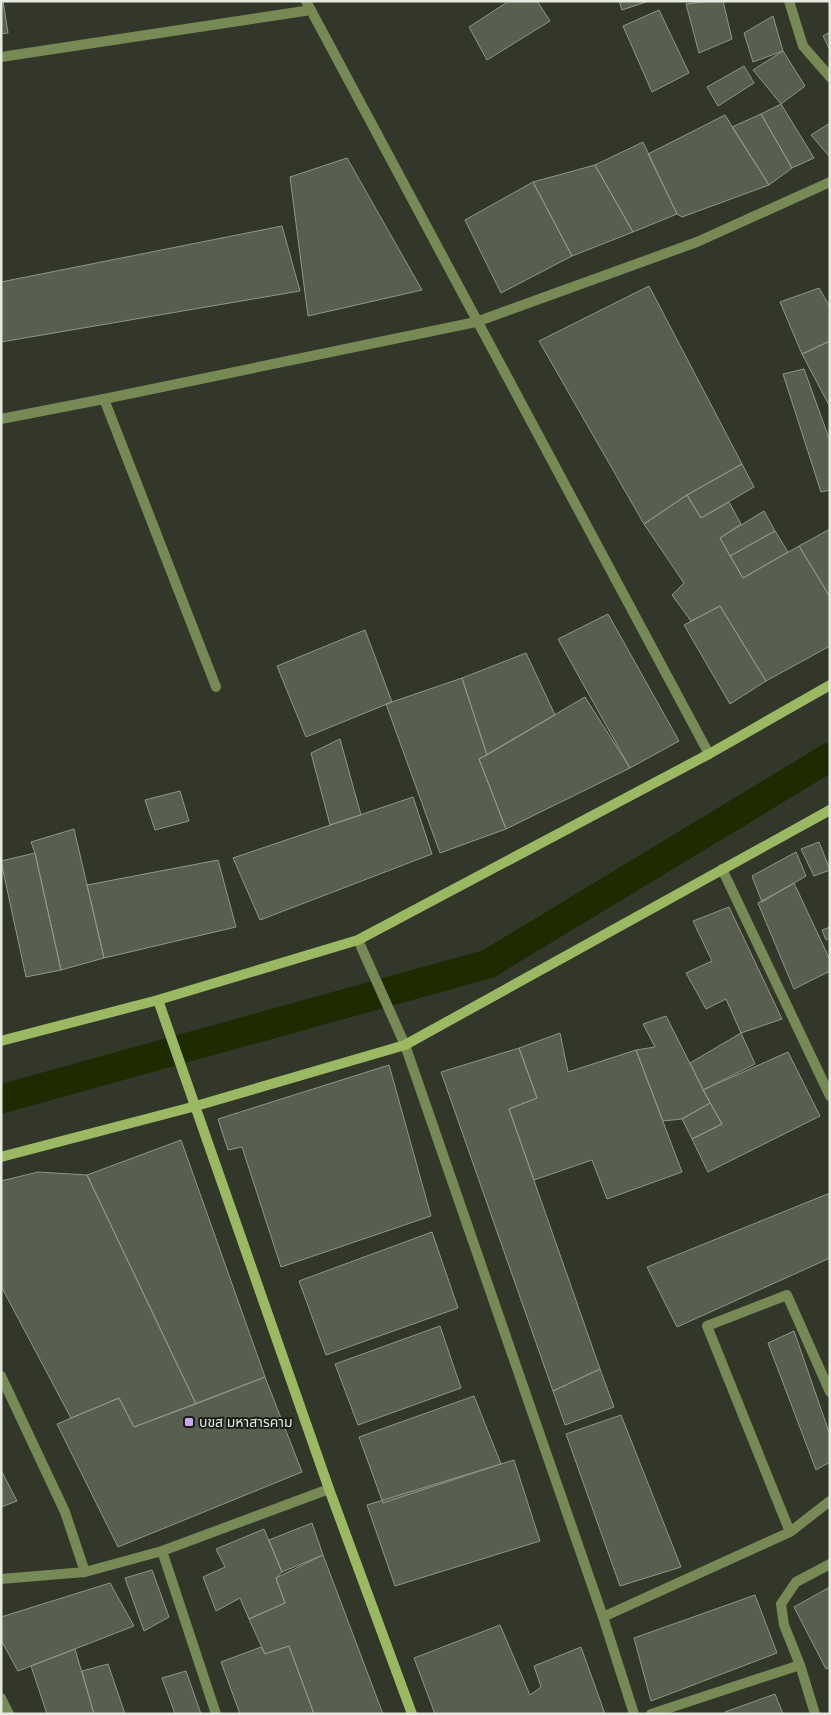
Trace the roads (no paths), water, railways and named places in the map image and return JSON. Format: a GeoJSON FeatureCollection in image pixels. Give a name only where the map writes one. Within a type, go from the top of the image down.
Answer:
{"type":"FeatureCollection","features":[{"type":"Feature","properties":{"kind":"street"},"geometry":{"type":"LineString","coordinates":[[789,1],[803,46],[830,77]]}},
{"type":"Feature","properties":{"kind":"street"},"geometry":{"type":"LineString","coordinates":[[1,57],[308,6],[709,754]]}},
{"type":"Feature","properties":{"kind":"street"},"geometry":{"type":"LineString","coordinates":[[1,419],[476,322],[698,242],[830,182]]}},
{"type":"Feature","properties":{"kind":"street"},"geometry":{"type":"LineString","coordinates":[[104,399],[216,687]]}},
{"type":"Feature","properties":{"kind":"street"},"geometry":{"type":"LineString","coordinates":[[1,1041],[158,1000],[358,940],[709,754],[830,685]]}},
{"type":"Feature","properties":{"kind":"street"},"geometry":{"type":"LineString","coordinates":[[1,1157],[196,1106],[405,1045],[830,810]]}},
{"type":"Feature","properties":{"kind":"street"},"geometry":{"type":"LineString","coordinates":[[722,870],[830,1096]]}},
{"type":"Feature","properties":{"kind":"street"},"geometry":{"type":"LineString","coordinates":[[358,940],[405,1045],[603,1617],[634,1714]]}},
{"type":"Feature","properties":{"kind":"street"},"geometry":{"type":"LineString","coordinates":[[158,1000],[330,1489],[412,1714]]}},
{"type":"Feature","properties":{"kind":"street"},"geometry":{"type":"LineString","coordinates":[[790,1532],[706,1326],[787,1295],[830,1392]]}},
{"type":"Feature","properties":{"kind":"street"},"geometry":{"type":"LineString","coordinates":[[1,1376],[65,1512],[85,1572]]}},
{"type":"Feature","properties":{"kind":"street"},"geometry":{"type":"LineString","coordinates":[[1,1579],[85,1572],[162,1551],[330,1489]]}},
{"type":"Feature","properties":{"kind":"street"},"geometry":{"type":"LineString","coordinates":[[603,1617],[790,1532],[830,1501]]}},
{"type":"Feature","properties":{"kind":"street"},"geometry":{"type":"LineString","coordinates":[[162,1551],[216,1714]]}},
{"type":"Feature","properties":{"kind":"street"},"geometry":{"type":"LineString","coordinates":[[815,1714],[800,1665],[784,1625],[781,1604],[796,1582],[830,1564]]}},
{"type":"Feature","properties":{"kind":"street"},"geometry":{"type":"LineString","coordinates":[[651,1714],[800,1665]]}},
{"type":"Feature","properties":{"kind":"street"},"geometry":{"type":"LineString","coordinates":[[1,1698],[9,1714]]}},
{"type":"Feature","properties":{"kind":"waterway"},"geometry":{"type":"LineString","coordinates":[[1,1099],[488,964],[830,757]]}},
{"type":"Feature","properties":{"kind":"place","name":"บขส มหาสารคาม"},"geometry":{"type":"Point","coordinates":[189,1422]}}]}
